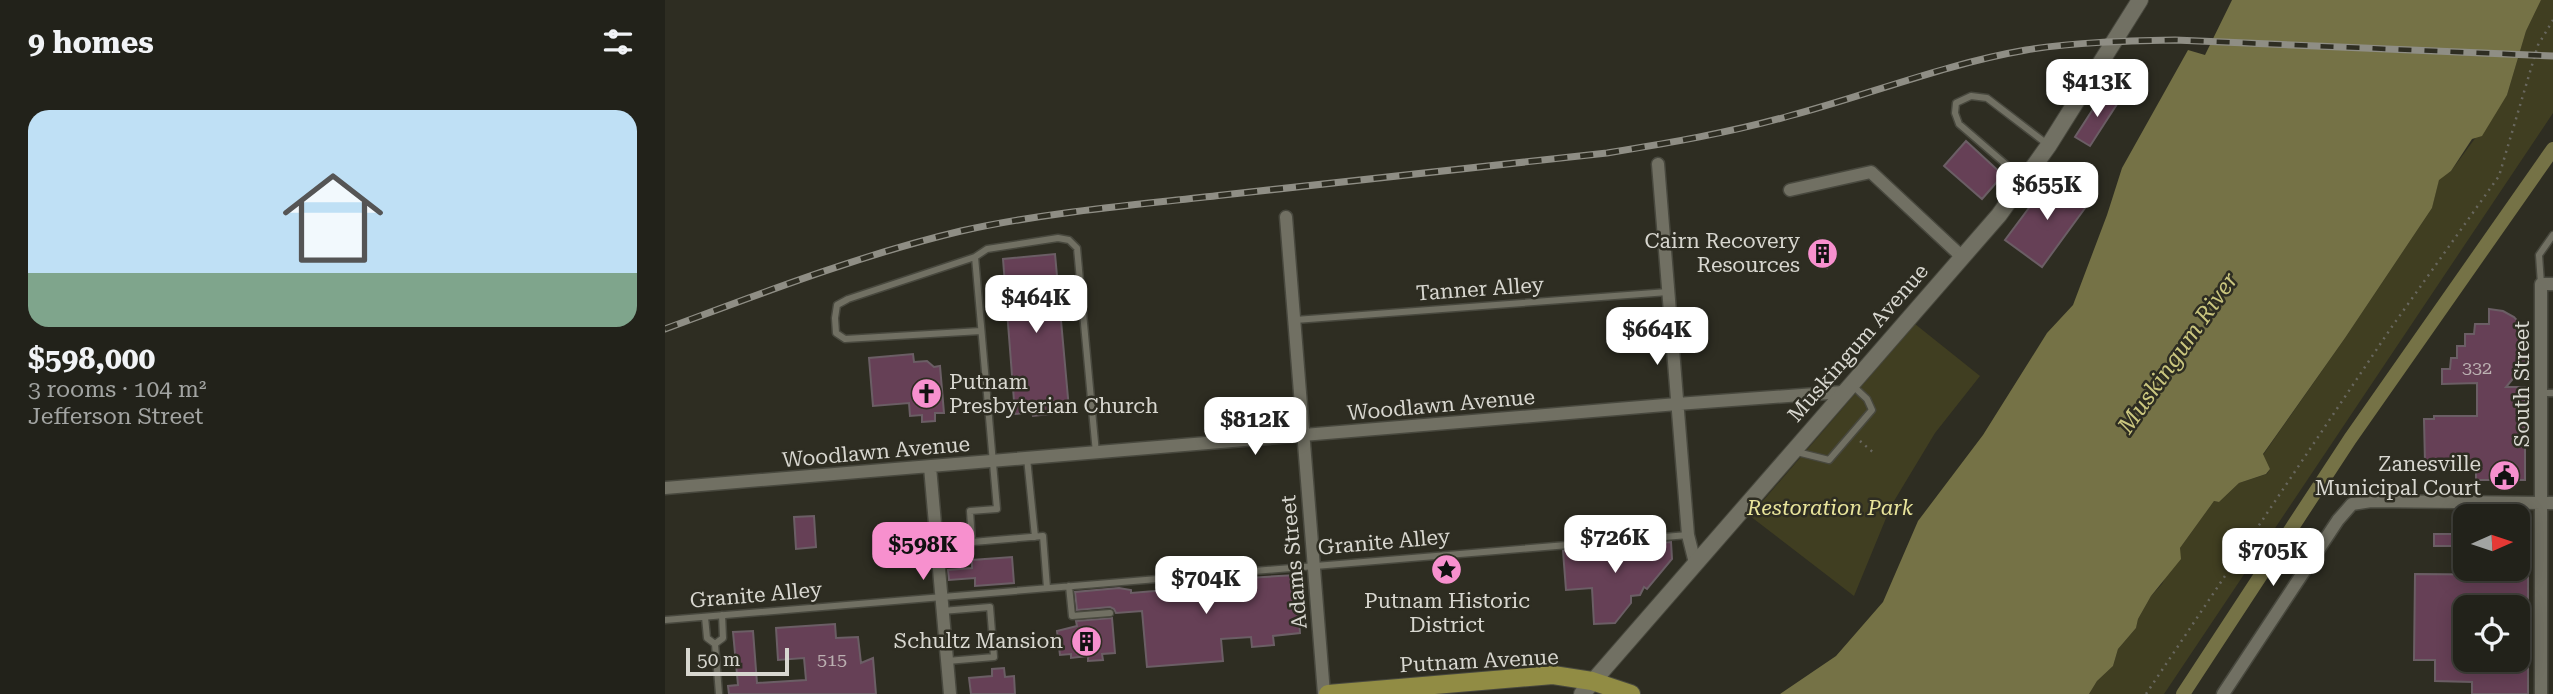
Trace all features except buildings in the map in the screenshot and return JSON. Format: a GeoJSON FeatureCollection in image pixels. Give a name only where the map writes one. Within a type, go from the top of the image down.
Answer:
{"type":"FeatureCollection","features":[{"type":"Feature","properties":{"kind":"main road","name":"Putnam Avenue"},"geometry":{"type":"LineString","coordinates":[[1326,694],[1553,675],[1587,688],[1631,694]]}},
{"type":"Feature","properties":{"kind":"street","name":"Muskingum Avenue"},"geometry":{"type":"LineString","coordinates":[[1587,688],[1999,215],[2049,145],[2140,0]]}},
{"type":"Feature","properties":{"kind":"street"},"geometry":{"type":"LineString","coordinates":[[1658,164],[1688,536],[1695,563]]}},
{"type":"Feature","properties":{"kind":"street"},"geometry":{"type":"LineString","coordinates":[[1790,190],[1871,172],[1961,256]]}},
{"type":"Feature","properties":{"kind":"street","name":"Adams Street"},"geometry":{"type":"LineString","coordinates":[[1286,217],[1313,566],[1326,694]]}},
{"type":"Feature","properties":{"kind":"street","name":"South Street"},"geometry":{"type":"LineString","coordinates":[[2540,694],[2547,614],[2547,284]]}},
{"type":"Feature","properties":{"kind":"street","name":"Woodlawn Avenue"},"geometry":{"type":"LineString","coordinates":[[665,488],[1303,437],[1847,388]]}},
{"type":"Feature","properties":{"kind":"street"},"geometry":{"type":"LineString","coordinates":[[930,467],[950,694]]}},
{"type":"Feature","properties":{"kind":"street"},"geometry":{"type":"LineString","coordinates":[[2223,694],[2338,520],[2352,504],[2371,501],[2548,503]]}},
{"type":"Feature","properties":{"kind":"lane"},"geometry":{"type":"LineString","coordinates":[[2025,180],[1959,124],[1955,113],[1956,103],[1971,96],[1987,98],[2049,145]]}},
{"type":"Feature","properties":{"kind":"lane"},"geometry":{"type":"LineString","coordinates":[[2547,284],[2539,255],[2553,235]]}},
{"type":"Feature","properties":{"kind":"lane"},"geometry":{"type":"LineString","coordinates":[[981,331],[845,339],[836,332],[835,318],[837,305],[848,299],[975,257],[987,249],[1058,238],[1069,240],[1077,248],[1096,453]]}},
{"type":"Feature","properties":{"kind":"lane"},"geometry":{"type":"LineString","coordinates":[[972,542],[970,510],[997,509],[975,257]]}},
{"type":"Feature","properties":{"kind":"lane","name":"Tanner Alley"},"geometry":{"type":"LineString","coordinates":[[1295,320],[1668,292]]}},
{"type":"Feature","properties":{"kind":"lane"},"geometry":{"type":"LineString","coordinates":[[1793,451],[1829,460],[1852,434],[1872,410],[1867,399],[1847,388]]}},
{"type":"Feature","properties":{"kind":"lane"},"geometry":{"type":"LineString","coordinates":[[1027,458],[1035,537]]}},
{"type":"Feature","properties":{"kind":"lane"},"geometry":{"type":"LineString","coordinates":[[937,545],[1043,536],[1047,588]]}},
{"type":"Feature","properties":{"kind":"lane","name":"Granite Alley"},"geometry":{"type":"LineString","coordinates":[[665,620],[1688,536]]}},
{"type":"Feature","properties":{"kind":"lane"},"geometry":{"type":"LineString","coordinates":[[1069,586],[1072,616],[1110,613]]}},
{"type":"Feature","properties":{"kind":"lane"},"geometry":{"type":"LineString","coordinates":[[942,611],[990,607],[994,657],[947,661]]}},
{"type":"Feature","properties":{"kind":"lane"},"geometry":{"type":"LineString","coordinates":[[715,643],[723,638],[722,615]]}},
{"type":"Feature","properties":{"kind":"lane"},"geometry":{"type":"LineString","coordinates":[[705,617],[706,638],[715,643]]}},
{"type":"Feature","properties":{"kind":"lane"},"geometry":{"type":"LineString","coordinates":[[715,643],[719,694]]}},
{"type":"Feature","properties":{"kind":"path"},"geometry":{"type":"LineString","coordinates":[[2146,694],[2391,328],[2499,176],[2538,45],[2553,20]]}},
{"type":"Feature","properties":{"kind":"path"},"geometry":{"type":"LineString","coordinates":[[1852,434],[1875,454]]}},
{"type":"Feature","properties":{"kind":"green space"},"geometry":{"type":"Polygon","coordinates":[[[2541,0],[2553,0],[2553,113],[2164,694],[2089,694],[2097,681],[2113,666],[2118,649],[2136,628],[2138,619],[2151,596],[2162,584],[2180,548],[2214,501],[2219,502],[2239,483],[2267,474],[2270,469],[2263,455],[2432,208],[2439,179],[2451,171],[2507,95],[2526,31],[2541,0]]]}},
{"type":"Feature","properties":{"kind":"green space","name":"Restoration Park"},"geometry":{"type":"Polygon","coordinates":[[[1915,324],[1980,376],[1935,433],[1891,506],[1854,596],[1750,516],[1915,324]]]}},
{"type":"Feature","properties":{"kind":"water"},"geometry":{"type":"Polygon","coordinates":[[[2232,0],[2541,0],[2526,31],[2507,95],[2482,136],[2472,139],[2451,171],[2439,180],[2432,208],[2263,454],[2270,469],[2266,474],[2239,483],[2219,502],[2214,501],[2180,548],[2181,559],[2151,596],[2136,628],[2118,649],[2113,666],[2097,681],[2089,694],[1780,694],[1836,656],[1883,602],[1918,521],[1983,435],[2047,333],[2073,305],[2122,168],[2188,50],[2205,55],[2232,0]]]}},
{"type":"Feature","properties":{"kind":"waterway","name":"Muskingum River"},"geometry":{"type":"LineString","coordinates":[[2183,694],[2350,439],[2553,149]]}},
{"type":"Feature","properties":{"kind":"railway"},"geometry":{"type":"LineString","coordinates":[[665,329],[849,263],[993,224],[1091,210],[1607,153],[1721,133],[1819,108],[1966,63],[2044,47],[2175,40],[2553,56]]}},
{"type":"Feature","properties":{"kind":"place","name":"Cairn Recovery Resources"},"geometry":{"type":"Point","coordinates":[1823,253]}},
{"type":"Feature","properties":{"kind":"place","name":"Putnam Presbyterian Church"},"geometry":{"type":"Point","coordinates":[926,394]}},
{"type":"Feature","properties":{"kind":"place","name":"Zanesville Municipal Court"},"geometry":{"type":"Point","coordinates":[2504,476]}},
{"type":"Feature","properties":{"kind":"place","name":"Putnam Historic District"},"geometry":{"type":"Point","coordinates":[1447,569]}},
{"type":"Feature","properties":{"kind":"place","name":"Schultz Mansion"},"geometry":{"type":"Point","coordinates":[1086,641]}}]}
